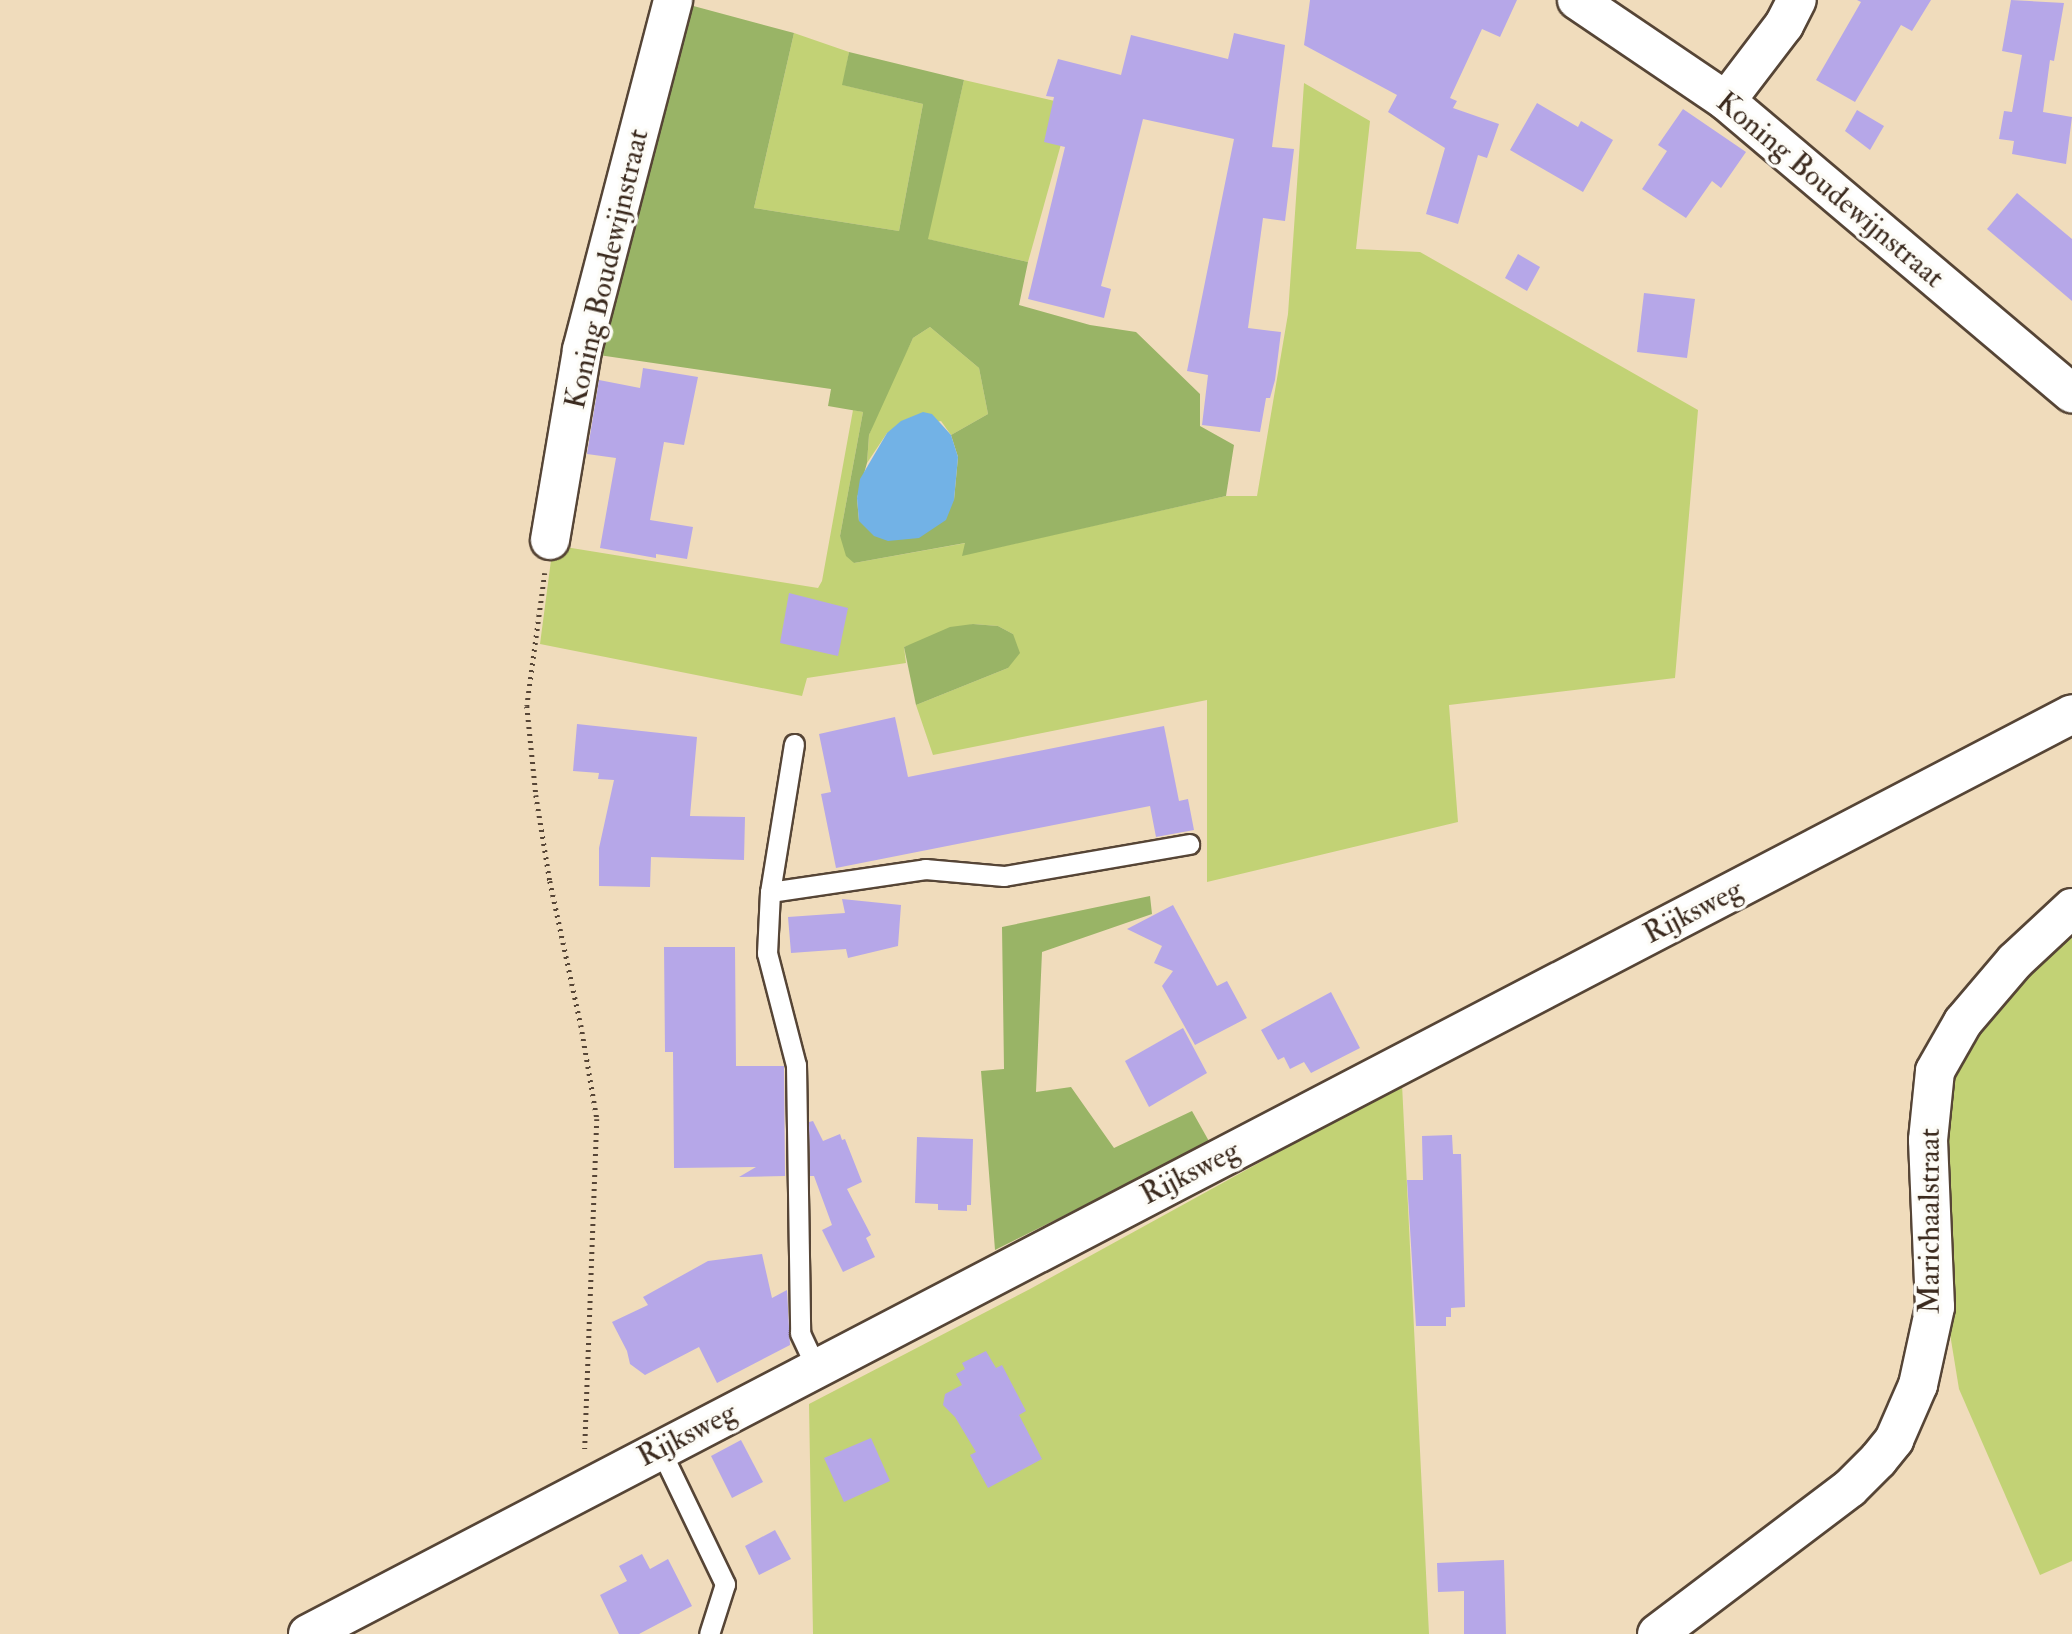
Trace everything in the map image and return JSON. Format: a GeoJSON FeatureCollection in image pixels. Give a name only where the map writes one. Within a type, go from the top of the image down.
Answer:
{"type":"FeatureCollection","features":[{"type":"Feature","properties":{"kind":"street","name":"Koning Boudewijnstraat"},"geometry":{"type":"LineString","coordinates":[[550,540],[582,350],[673,0]]}},
{"type":"Feature","properties":{"kind":"street","name":"Koning Boudewijnstraat"},"geometry":{"type":"LineString","coordinates":[[1577,0],[1726,101],[2072,393]]}},
{"type":"Feature","properties":{"kind":"street"},"geometry":{"type":"LineString","coordinates":[[1726,101],[1784,25],[1797,0]]}},
{"type":"Feature","properties":{"kind":"street","name":"Rijksweg"},"geometry":{"type":"LineString","coordinates":[[308,1634],[2072,714]]}},
{"type":"Feature","properties":{"kind":"street","name":"Marichaalstraat"},"geometry":{"type":"LineString","coordinates":[[1657,1634],[1850,1488],[1894,1440],[1918,1385],[1935,1307],[1928,1140],[1935,1071],[1963,1022],[2015,961],[2072,908]]}},
{"type":"Feature","properties":{"kind":"lane"},"geometry":{"type":"LineString","coordinates":[[794,744],[770,892],[767,953],[796,1065],[800,1333],[816,1368]]}},
{"type":"Feature","properties":{"kind":"lane"},"geometry":{"type":"LineString","coordinates":[[770,892],[925,869],[1004,876],[1189,844]]}},
{"type":"Feature","properties":{"kind":"lane"},"geometry":{"type":"LineString","coordinates":[[660,1449],[725,1584],[709,1634]]}},
{"type":"Feature","properties":{"kind":"path"},"geometry":{"type":"LineString","coordinates":[[550,540],[527,706],[536,794],[548,869],[581,1025],[597,1119],[585,1464],[594,1483]]}},
{"type":"Feature","properties":{"kind":"green space"},"geometry":{"type":"Polygon","coordinates":[[[686,4],[794,33],[754,208],[899,231],[923,104],[842,85],[849,52],[964,80],[928,239],[1028,262],[1019,305],[1090,325],[1136,332],[1200,394],[1200,426],[1234,445],[1226,496],[962,556],[965,543],[854,563],[846,556],[840,536],[863,412],[828,406],[831,389],[585,353],[686,4]],[[930,327],[913,338],[869,435],[867,463],[857,498],[859,521],[954,500],[958,457],[951,435],[988,414],[979,368],[930,327]]]}},
{"type":"Feature","properties":{"kind":"green space"},"geometry":{"type":"Polygon","coordinates":[[[794,33],[849,52],[843,85],[923,104],[899,231],[754,208],[794,33]]]}},
{"type":"Feature","properties":{"kind":"green space"},"geometry":{"type":"Polygon","coordinates":[[[964,80],[1072,105],[1028,262],[927,239],[964,80]]]}},
{"type":"Feature","properties":{"kind":"green space"},"geometry":{"type":"Polygon","coordinates":[[[1304,83],[1370,121],[1356,249],[1420,252],[1698,410],[1675,678],[1449,705],[1458,822],[1207,882],[1207,700],[933,755],[916,705],[1008,668],[1013,634],[998,626],[973,624],[904,647],[906,663],[807,678],[802,696],[540,644],[553,545],[818,588],[822,581],[853,410],[863,412],[840,536],[854,563],[966,543],[963,555],[1226,496],[1257,496],[1288,314],[1304,83]]]}},
{"type":"Feature","properties":{"kind":"green space"},"geometry":{"type":"Polygon","coordinates":[[[930,327],[979,368],[988,414],[951,435],[941,421],[887,433],[867,463],[869,435],[881,403],[913,338],[930,327]]]}},
{"type":"Feature","properties":{"kind":"green space"},"geometry":{"type":"Polygon","coordinates":[[[973,624],[998,626],[1013,634],[1020,653],[1008,668],[916,705],[904,647],[950,627],[973,624]]]}},
{"type":"Feature","properties":{"kind":"green space"},"geometry":{"type":"Polygon","coordinates":[[[1150,896],[1152,914],[1042,952],[1036,1092],[1071,1087],[1114,1148],[1192,1111],[1210,1143],[995,1250],[981,1071],[1004,1069],[1002,927],[1150,896]]]}},
{"type":"Feature","properties":{"kind":"green space"},"geometry":{"type":"Polygon","coordinates":[[[2072,926],[2072,1561],[2040,1575],[1959,1389],[1944,1297],[1941,1208],[1952,1065],[1992,1003],[2072,926]]]}},
{"type":"Feature","properties":{"kind":"green space"},"geometry":{"type":"Polygon","coordinates":[[[1402,1084],[1429,1634],[813,1634],[809,1404],[1030,1289],[1402,1084]]]}},
{"type":"Feature","properties":{"kind":"water"},"geometry":{"type":"Polygon","coordinates":[[[923,412],[932,414],[951,435],[958,457],[954,500],[946,520],[919,538],[888,541],[874,536],[859,521],[857,498],[860,479],[887,433],[901,421],[923,412]]]}},
{"type":"Feature","properties":{"kind":"building"},"geometry":{"type":"Polygon","coordinates":[[[1310,0],[1517,0],[1500,37],[1482,29],[1450,98],[1457,101],[1453,108],[1499,124],[1487,158],[1478,155],[1458,224],[1426,214],[1445,148],[1388,112],[1397,95],[1304,45],[1310,0]]]}},
{"type":"Feature","properties":{"kind":"building"},"geometry":{"type":"Polygon","coordinates":[[[1857,0],[1931,0],[1912,31],[1901,25],[1855,102],[1816,80],[1861,2],[1857,0]]]}},
{"type":"Feature","properties":{"kind":"building"},"geometry":{"type":"Polygon","coordinates":[[[2011,0],[2064,3],[2054,61],[2050,60],[2043,112],[2072,117],[2066,164],[2012,154],[2014,141],[1999,139],[2004,111],[2012,112],[2022,55],[2002,51],[2011,0]]]}},
{"type":"Feature","properties":{"kind":"building"},"geometry":{"type":"Polygon","coordinates":[[[1234,33],[1285,45],[1272,147],[1294,149],[1285,221],[1263,218],[1248,328],[1281,332],[1275,380],[1270,398],[1266,398],[1260,432],[1202,425],[1208,375],[1187,371],[1234,139],[1143,119],[1101,286],[1111,289],[1104,318],[1028,299],[1065,147],[1044,142],[1054,97],[1046,96],[1058,59],[1121,75],[1131,35],[1228,59],[1234,33]]]}},
{"type":"Feature","properties":{"kind":"building"},"geometry":{"type":"Polygon","coordinates":[[[1537,103],[1578,127],[1581,121],[1613,140],[1583,192],[1510,150],[1537,103]]]}},
{"type":"Feature","properties":{"kind":"building"},"geometry":{"type":"Polygon","coordinates":[[[1683,109],[1746,152],[1721,188],[1712,181],[1686,218],[1642,189],[1667,151],[1658,145],[1683,109]]]}},
{"type":"Feature","properties":{"kind":"building"},"geometry":{"type":"Polygon","coordinates":[[[1857,110],[1884,126],[1870,150],[1845,131],[1857,110]]]}},
{"type":"Feature","properties":{"kind":"building"},"geometry":{"type":"Polygon","coordinates":[[[2017,193],[2072,239],[2072,301],[1987,229],[2017,193]]]}},
{"type":"Feature","properties":{"kind":"building"},"geometry":{"type":"Polygon","coordinates":[[[1518,254],[1540,267],[1527,291],[1505,278],[1518,254]]]}},
{"type":"Feature","properties":{"kind":"building"},"geometry":{"type":"Polygon","coordinates":[[[1644,293],[1695,299],[1687,358],[1637,352],[1644,293]]]}},
{"type":"Feature","properties":{"kind":"building"},"geometry":{"type":"Polygon","coordinates":[[[643,368],[698,377],[684,445],[664,442],[650,520],[693,527],[687,559],[656,554],[656,558],[600,548],[616,458],[587,454],[599,380],[640,388],[643,368]]]}},
{"type":"Feature","properties":{"kind":"building"},"geometry":{"type":"Polygon","coordinates":[[[789,593],[848,608],[838,656],[780,643],[789,593]]]}},
{"type":"Feature","properties":{"kind":"building"},"geometry":{"type":"Polygon","coordinates":[[[895,717],[908,777],[1164,726],[1179,801],[1188,799],[1194,830],[1156,837],[1150,806],[836,868],[821,794],[831,792],[819,734],[895,717]]]}},
{"type":"Feature","properties":{"kind":"building"},"geometry":{"type":"Polygon","coordinates":[[[577,724],[697,737],[690,816],[745,817],[744,860],[651,857],[650,887],[599,886],[599,848],[614,780],[598,779],[599,773],[573,771],[577,724]]]}},
{"type":"Feature","properties":{"kind":"building"},"geometry":{"type":"Polygon","coordinates":[[[842,899],[901,905],[898,946],[848,958],[846,949],[791,953],[788,917],[845,913],[842,899]]]}},
{"type":"Feature","properties":{"kind":"building"},"geometry":{"type":"Polygon","coordinates":[[[1173,905],[1217,986],[1227,981],[1247,1018],[1195,1045],[1162,986],[1173,971],[1154,963],[1162,946],[1127,929],[1173,905]]]}},
{"type":"Feature","properties":{"kind":"building"},"geometry":{"type":"Polygon","coordinates":[[[664,947],[735,947],[736,1066],[784,1066],[785,1176],[739,1177],[756,1167],[674,1168],[673,1052],[665,1052],[664,947]]]}},
{"type":"Feature","properties":{"kind":"building"},"geometry":{"type":"Polygon","coordinates":[[[1331,992],[1360,1048],[1311,1073],[1304,1062],[1290,1069],[1284,1057],[1278,1060],[1261,1030],[1331,992]]]}},
{"type":"Feature","properties":{"kind":"building"},"geometry":{"type":"Polygon","coordinates":[[[1183,1028],[1207,1073],[1149,1107],[1125,1061],[1183,1028]]]}},
{"type":"Feature","properties":{"kind":"building"},"geometry":{"type":"Polygon","coordinates":[[[813,1121],[823,1141],[840,1134],[842,1140],[845,1139],[862,1182],[847,1189],[871,1235],[866,1238],[875,1257],[843,1272],[822,1230],[832,1225],[814,1176],[810,1176],[809,1122],[813,1121]]]}},
{"type":"Feature","properties":{"kind":"building"},"geometry":{"type":"Polygon","coordinates":[[[1452,1135],[1453,1154],[1461,1154],[1465,1307],[1451,1308],[1451,1317],[1446,1317],[1446,1326],[1416,1326],[1407,1180],[1423,1180],[1422,1136],[1452,1135]]]}},
{"type":"Feature","properties":{"kind":"building"},"geometry":{"type":"Polygon","coordinates":[[[917,1137],[973,1139],[971,1205],[967,1205],[967,1211],[938,1210],[938,1204],[915,1203],[917,1137]]]}},
{"type":"Feature","properties":{"kind":"building"},"geometry":{"type":"Polygon","coordinates":[[[762,1254],[772,1298],[787,1290],[790,1345],[717,1383],[699,1347],[645,1375],[630,1364],[627,1351],[612,1322],[648,1305],[643,1297],[708,1261],[762,1254]]]}},
{"type":"Feature","properties":{"kind":"building"},"geometry":{"type":"Polygon","coordinates":[[[986,1351],[996,1368],[1002,1365],[1026,1411],[1019,1415],[1042,1459],[988,1488],[970,1455],[976,1452],[955,1417],[943,1405],[945,1394],[962,1385],[956,1374],[965,1369],[962,1363],[986,1351]]]}},
{"type":"Feature","properties":{"kind":"building"},"geometry":{"type":"Polygon","coordinates":[[[871,1438],[890,1481],[844,1502],[824,1458],[871,1438]]]}},
{"type":"Feature","properties":{"kind":"building"},"geometry":{"type":"Polygon","coordinates":[[[741,1440],[763,1482],[732,1498],[711,1456],[741,1440]]]}},
{"type":"Feature","properties":{"kind":"building"},"geometry":{"type":"Polygon","coordinates":[[[775,1530],[791,1559],[759,1575],[745,1546],[775,1530]]]}},
{"type":"Feature","properties":{"kind":"building"},"geometry":{"type":"Polygon","coordinates":[[[642,1554],[650,1569],[668,1559],[692,1606],[639,1634],[619,1634],[600,1595],[627,1581],[619,1566],[642,1554]]]}},
{"type":"Feature","properties":{"kind":"building"},"geometry":{"type":"Polygon","coordinates":[[[1504,1560],[1506,1634],[1464,1634],[1464,1591],[1438,1592],[1437,1563],[1504,1560]]]}}]}
